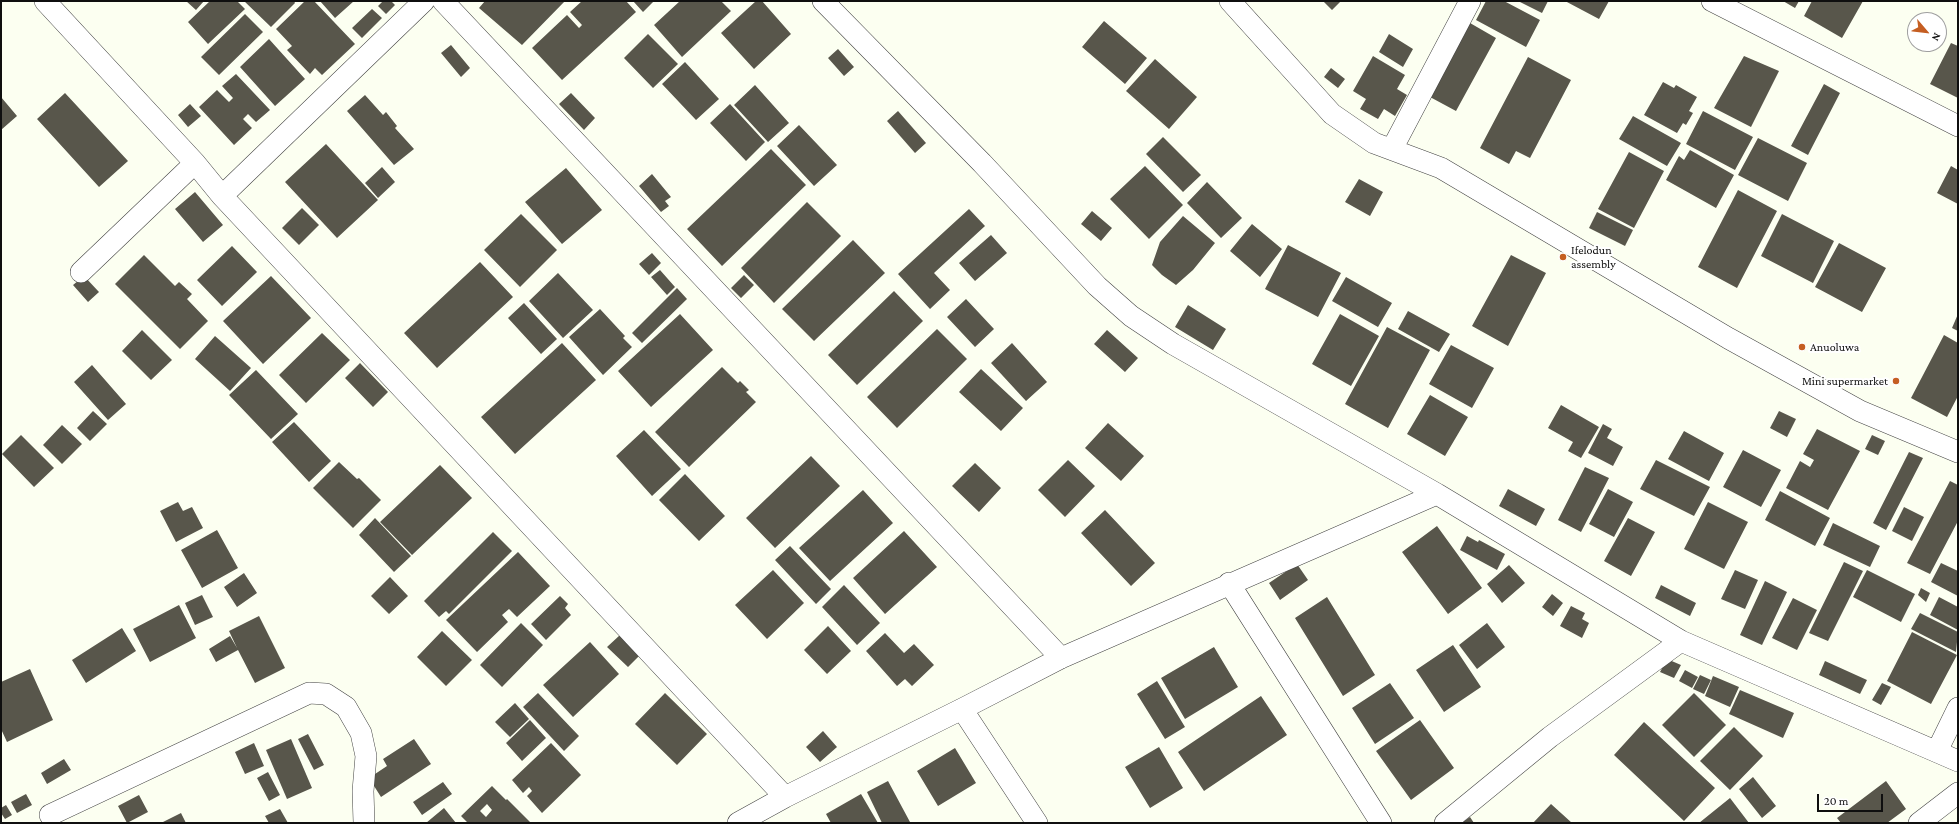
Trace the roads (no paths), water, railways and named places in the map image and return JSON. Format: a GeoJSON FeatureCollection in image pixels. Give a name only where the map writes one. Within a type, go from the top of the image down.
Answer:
{"type":"FeatureCollection","features":[{"type":"Feature","properties":{"kind":"street"},"geometry":{"type":"LineString","coordinates":[[45,1],[195,163],[222,196],[785,796]]}},
{"type":"Feature","properties":{"kind":"street"},"geometry":{"type":"LineString","coordinates":[[222,196],[424,1]]}},
{"type":"Feature","properties":{"kind":"street"},"geometry":{"type":"LineString","coordinates":[[443,1],[1061,658]]}},
{"type":"Feature","properties":{"kind":"street"},"geometry":{"type":"LineString","coordinates":[[822,1],[982,163],[1097,286],[1131,316],[1173,344],[1437,494],[1681,641],[1958,761]]}},
{"type":"Feature","properties":{"kind":"street"},"geometry":{"type":"LineString","coordinates":[[1230,1],[1332,114],[1374,143],[1441,168],[1728,338],[1860,411],[1958,452]]}},
{"type":"Feature","properties":{"kind":"street"},"geometry":{"type":"LineString","coordinates":[[1392,149],[1470,1]]}},
{"type":"Feature","properties":{"kind":"street"},"geometry":{"type":"LineString","coordinates":[[1712,1],[1958,126]]}},
{"type":"Feature","properties":{"kind":"street"},"geometry":{"type":"LineString","coordinates":[[81,272],[195,163]]}},
{"type":"Feature","properties":{"kind":"street"},"geometry":{"type":"LineString","coordinates":[[738,823],[785,796],[962,709],[1061,658],[1229,583],[1437,494]]}},
{"type":"Feature","properties":{"kind":"street"},"geometry":{"type":"LineString","coordinates":[[1229,583],[1381,823]]}},
{"type":"Feature","properties":{"kind":"street"},"geometry":{"type":"LineString","coordinates":[[1445,823],[1550,738],[1681,641]]}},
{"type":"Feature","properties":{"kind":"street"},"geometry":{"type":"LineString","coordinates":[[50,815],[309,693],[326,694],[346,707],[361,733],[366,756],[363,791],[364,823]]}},
{"type":"Feature","properties":{"kind":"street"},"geometry":{"type":"LineString","coordinates":[[1937,751],[1958,708]]}},
{"type":"Feature","properties":{"kind":"street"},"geometry":{"type":"LineString","coordinates":[[962,709],[1037,823]]}},
{"type":"Feature","properties":{"kind":"street"},"geometry":{"type":"LineString","coordinates":[[1919,823],[1958,793]]}},
{"type":"Feature","properties":{"kind":"place","name":"Ifelodun assembly"},"geometry":{"type":"Point","coordinates":[1563,257]}},
{"type":"Feature","properties":{"kind":"place","name":"Anuoluwa"},"geometry":{"type":"Point","coordinates":[1802,347]}},
{"type":"Feature","properties":{"kind":"place","name":"Mini supermarket"},"geometry":{"type":"Point","coordinates":[1896,381]}}]}
